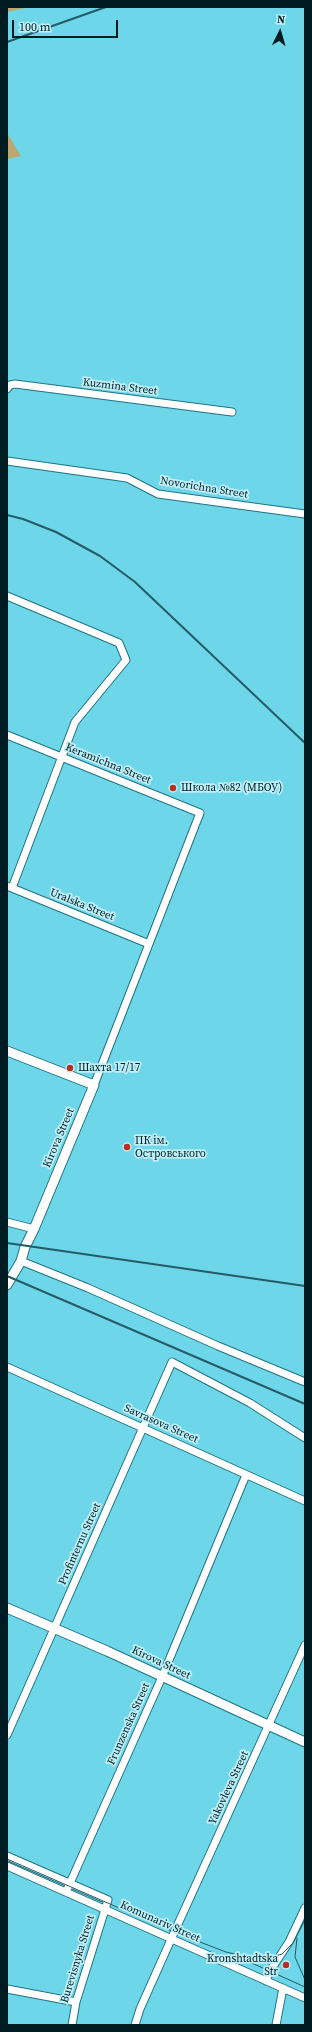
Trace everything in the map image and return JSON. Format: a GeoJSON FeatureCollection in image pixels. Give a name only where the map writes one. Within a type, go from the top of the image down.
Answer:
{"type":"FeatureCollection","features":[{"type":"Feature","properties":{"kind":"main road"},"geometry":{"type":"LineString","coordinates":[[7,1051],[94,1085]]}},
{"type":"Feature","properties":{"kind":"main road","name":"Kirova Street"},"geometry":{"type":"LineString","coordinates":[[7,1285],[21,1261],[25,1247],[34,1229],[94,1085]]}},
{"type":"Feature","properties":{"kind":"main road","name":"Kirova Street"},"geometry":{"type":"LineString","coordinates":[[7,1608],[305,1742]]}},
{"type":"Feature","properties":{"kind":"street","name":"Kuzmina Street"},"geometry":{"type":"LineString","coordinates":[[7,389],[10,385],[16,384],[232,412]]}},
{"type":"Feature","properties":{"kind":"street","name":"Novorichna Street"},"geometry":{"type":"LineString","coordinates":[[7,461],[126,478],[158,494],[305,514]]}},
{"type":"Feature","properties":{"kind":"street"},"geometry":{"type":"LineString","coordinates":[[7,596],[119,644],[126,660],[75,722],[10,887]]}},
{"type":"Feature","properties":{"kind":"street","name":"Keramichna Street"},"geometry":{"type":"LineString","coordinates":[[7,735],[200,813],[150,944]]}},
{"type":"Feature","properties":{"kind":"street","name":"Uralska Street"},"geometry":{"type":"LineString","coordinates":[[10,887],[150,944]]}},
{"type":"Feature","properties":{"kind":"street"},"geometry":{"type":"LineString","coordinates":[[94,1085],[150,944]]}},
{"type":"Feature","properties":{"kind":"street"},"geometry":{"type":"LineString","coordinates":[[7,1222],[34,1229]]}},
{"type":"Feature","properties":{"kind":"street"},"geometry":{"type":"LineString","coordinates":[[21,1261],[88,1288],[218,1346],[305,1382]]}},
{"type":"Feature","properties":{"kind":"street","name":"Profinternu Street"},"geometry":{"type":"LineString","coordinates":[[7,1735],[172,1362],[250,1403],[305,1438]]}},
{"type":"Feature","properties":{"kind":"street","name":"Savrasova Street"},"geometry":{"type":"LineString","coordinates":[[7,1367],[305,1501]]}},
{"type":"Feature","properties":{"kind":"street","name":"Frunzenska Street"},"geometry":{"type":"LineString","coordinates":[[66,1892],[162,1677],[246,1474]]}},
{"type":"Feature","properties":{"kind":"street","name":"Yakovleva Street"},"geometry":{"type":"LineString","coordinates":[[135,2025],[140,2009],[171,1939],[270,1725],[305,1645]]}},
{"type":"Feature","properties":{"kind":"street","name":"Komunariv Street"},"geometry":{"type":"LineString","coordinates":[[7,1856],[108,1900]]}},
{"type":"Feature","properties":{"kind":"street","name":"Komunariv Street"},"geometry":{"type":"LineString","coordinates":[[7,1866],[305,1998]]}},
{"type":"Feature","properties":{"kind":"street","name":"Burevisnyka Street"},"geometry":{"type":"LineString","coordinates":[[72,2025],[76,2002],[108,1900]]}},
{"type":"Feature","properties":{"kind":"street"},"geometry":{"type":"LineString","coordinates":[[266,1981],[270,1971],[290,1942],[305,1908]]}},
{"type":"Feature","properties":{"kind":"street"},"geometry":{"type":"LineString","coordinates":[[276,2025],[283,1988]]}},
{"type":"Feature","properties":{"kind":"street"},"geometry":{"type":"LineString","coordinates":[[7,1989],[76,2002]]}},
{"type":"Feature","properties":{"kind":"shaded area"},"geometry":{"type":"Polygon","coordinates":[[[7,7],[30,7],[7,12],[7,7]]]}},
{"type":"Feature","properties":{"kind":"shaded area"},"geometry":{"type":"Polygon","coordinates":[[[7,133],[21,156],[7,159],[7,133]]]}},
{"type":"Feature","properties":{"kind":"tram line"},"geometry":{"type":"LineString","coordinates":[[7,1859],[174,1932],[226,1952],[248,1957],[268,1958],[282,1954],[293,1943],[305,1920]]}},
{"type":"Feature","properties":{"kind":"tram line"},"geometry":{"type":"LineString","coordinates":[[297,1938],[295,1957],[305,1980]]}},
{"type":"Feature","properties":{"kind":"tram line"},"geometry":{"type":"LineString","coordinates":[[245,1960],[305,1987]]}},
{"type":"Feature","properties":{"kind":"railway"},"geometry":{"type":"LineString","coordinates":[[7,42],[106,7]]}},
{"type":"Feature","properties":{"kind":"railway"},"geometry":{"type":"LineString","coordinates":[[7,515],[23,519],[56,532],[100,556],[135,582],[305,743]]}},
{"type":"Feature","properties":{"kind":"railway"},"geometry":{"type":"LineString","coordinates":[[7,1243],[305,1286]]}},
{"type":"Feature","properties":{"kind":"railway"},"geometry":{"type":"LineString","coordinates":[[7,1276],[305,1404]]}},
{"type":"Feature","properties":{"kind":"place","name":"Школа №82 (МБОУ)"},"geometry":{"type":"Point","coordinates":[173,788]}},
{"type":"Feature","properties":{"kind":"place","name":"Шахта 17/17"},"geometry":{"type":"Point","coordinates":[70,1068]}},
{"type":"Feature","properties":{"kind":"place","name":"ПК ім. Островського"},"geometry":{"type":"Point","coordinates":[127,1147]}},
{"type":"Feature","properties":{"kind":"place","name":"Kronshtadtska Str"},"geometry":{"type":"Point","coordinates":[286,1965]}}]}
